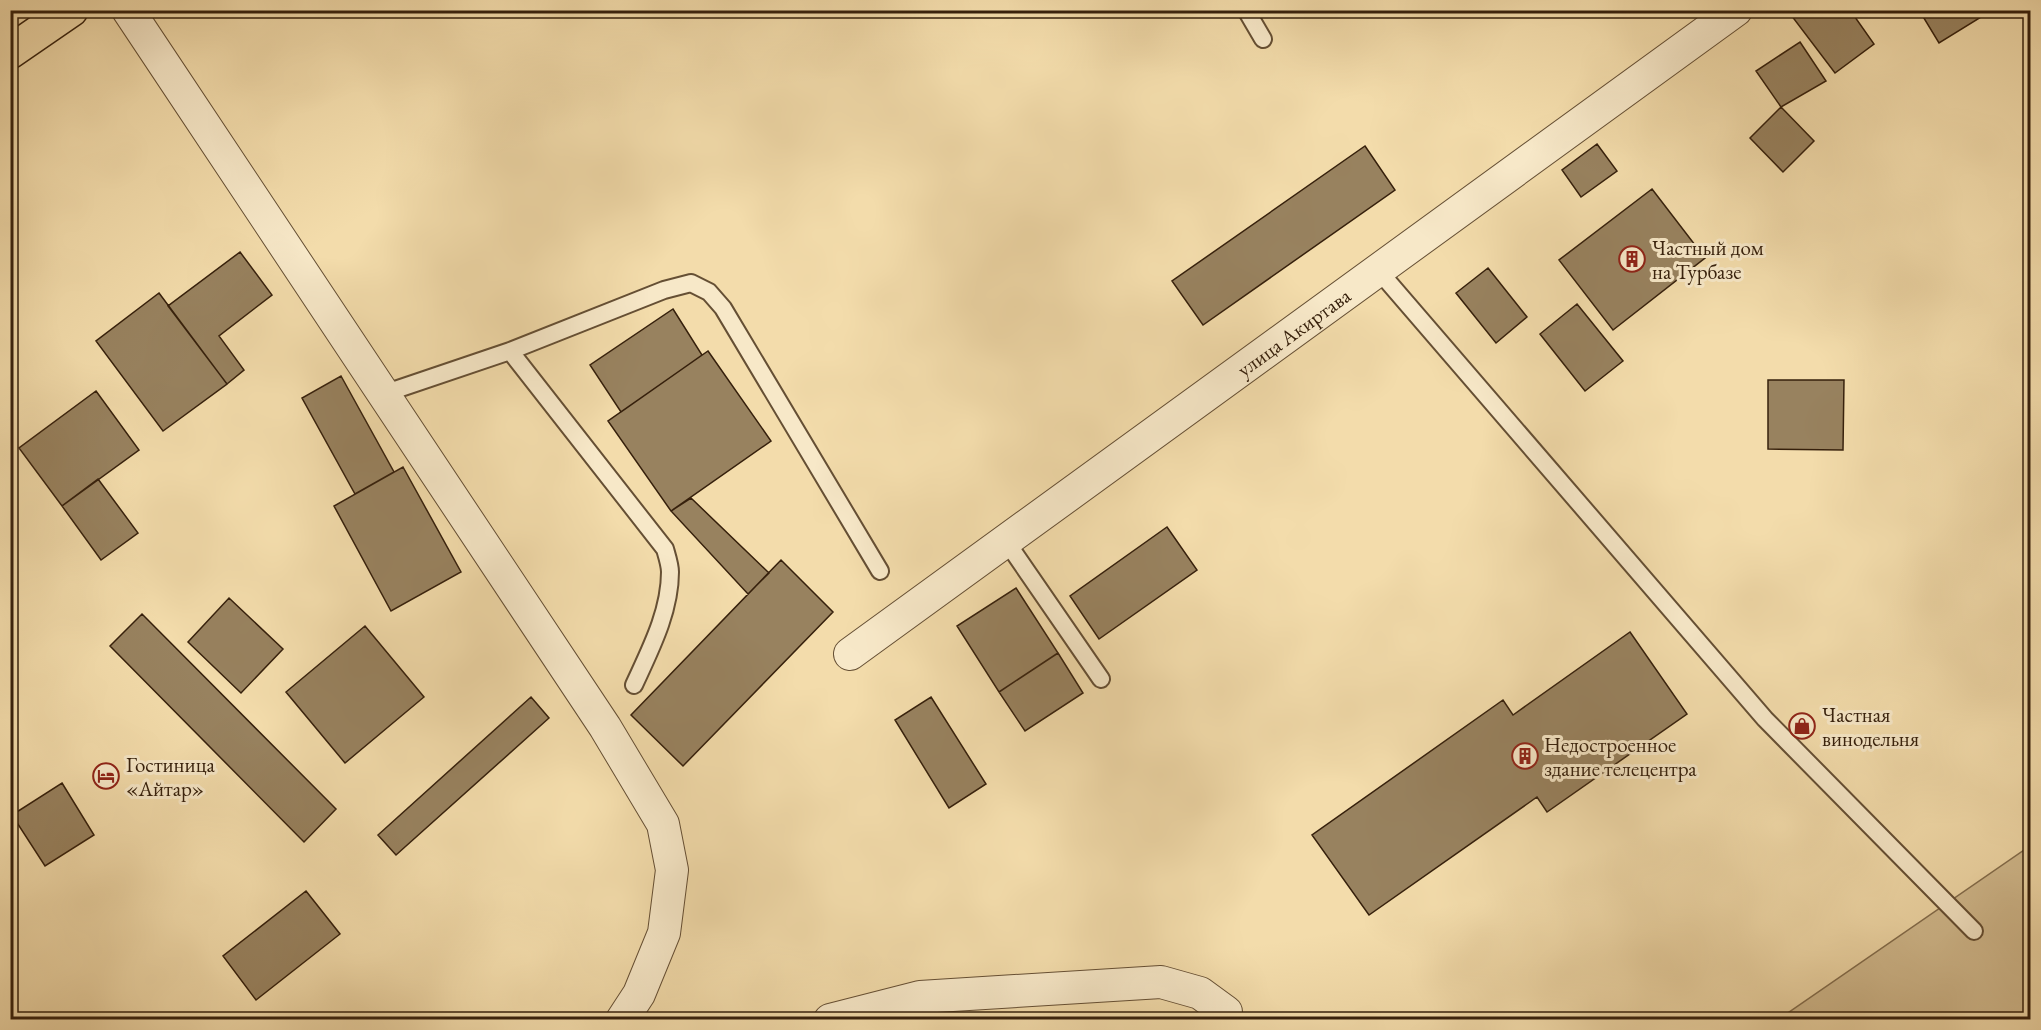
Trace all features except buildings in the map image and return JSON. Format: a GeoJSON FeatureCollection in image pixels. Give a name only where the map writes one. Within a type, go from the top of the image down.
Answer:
{"type":"FeatureCollection","features":[{"type":"Feature","properties":{"kind":"highway"},"geometry":{"type":"LineString","coordinates":[[10,52],[71,10]]}},
{"type":"Feature","properties":{"kind":"street"},"geometry":{"type":"LineString","coordinates":[[128,10],[605,727],[663,824],[672,870],[664,933],[639,994],[622,1020]]}},
{"type":"Feature","properties":{"kind":"street","name":"улица Акиртава"},"geometry":{"type":"LineString","coordinates":[[850,654],[1736,10]]}},
{"type":"Feature","properties":{"kind":"street"},"geometry":{"type":"LineString","coordinates":[[830,1020],[920,997],[1161,982],[1200,993],[1226,1012],[1226,1020]]}},
{"type":"Feature","properties":{"kind":"lane"},"geometry":{"type":"LineString","coordinates":[[1246,10],[1263,39]]}},
{"type":"Feature","properties":{"kind":"lane"},"geometry":{"type":"LineString","coordinates":[[1378,270],[1765,719],[1974,931]]}},
{"type":"Feature","properties":{"kind":"lane"},"geometry":{"type":"LineString","coordinates":[[384,394],[510,351],[664,290],[691,283],[709,292],[723,308],[880,571]]}},
{"type":"Feature","properties":{"kind":"lane"},"geometry":{"type":"LineString","coordinates":[[510,351],[665,549],[670,571],[666,602],[657,632],[634,685]]}},
{"type":"Feature","properties":{"kind":"lane"},"geometry":{"type":"LineString","coordinates":[[1006,541],[1101,679]]}},
{"type":"Feature","properties":{"kind":"shaded area"},"geometry":{"type":"Polygon","coordinates":[[[2030,846],[2030,1019],[1779,1019],[2030,846]]]}},
{"type":"Feature","properties":{"kind":"place","name":"Частный дом на Турбазе"},"geometry":{"type":"Point","coordinates":[1632,259]}},
{"type":"Feature","properties":{"kind":"place","name":"Частная винодельня"},"geometry":{"type":"Point","coordinates":[1802,726]}},
{"type":"Feature","properties":{"kind":"place","name":"Недостроенное здание телецентра"},"geometry":{"type":"Point","coordinates":[1525,756]}},
{"type":"Feature","properties":{"kind":"place","name":"Гостиница «Айтар»"},"geometry":{"type":"Point","coordinates":[106,776]}}]}
